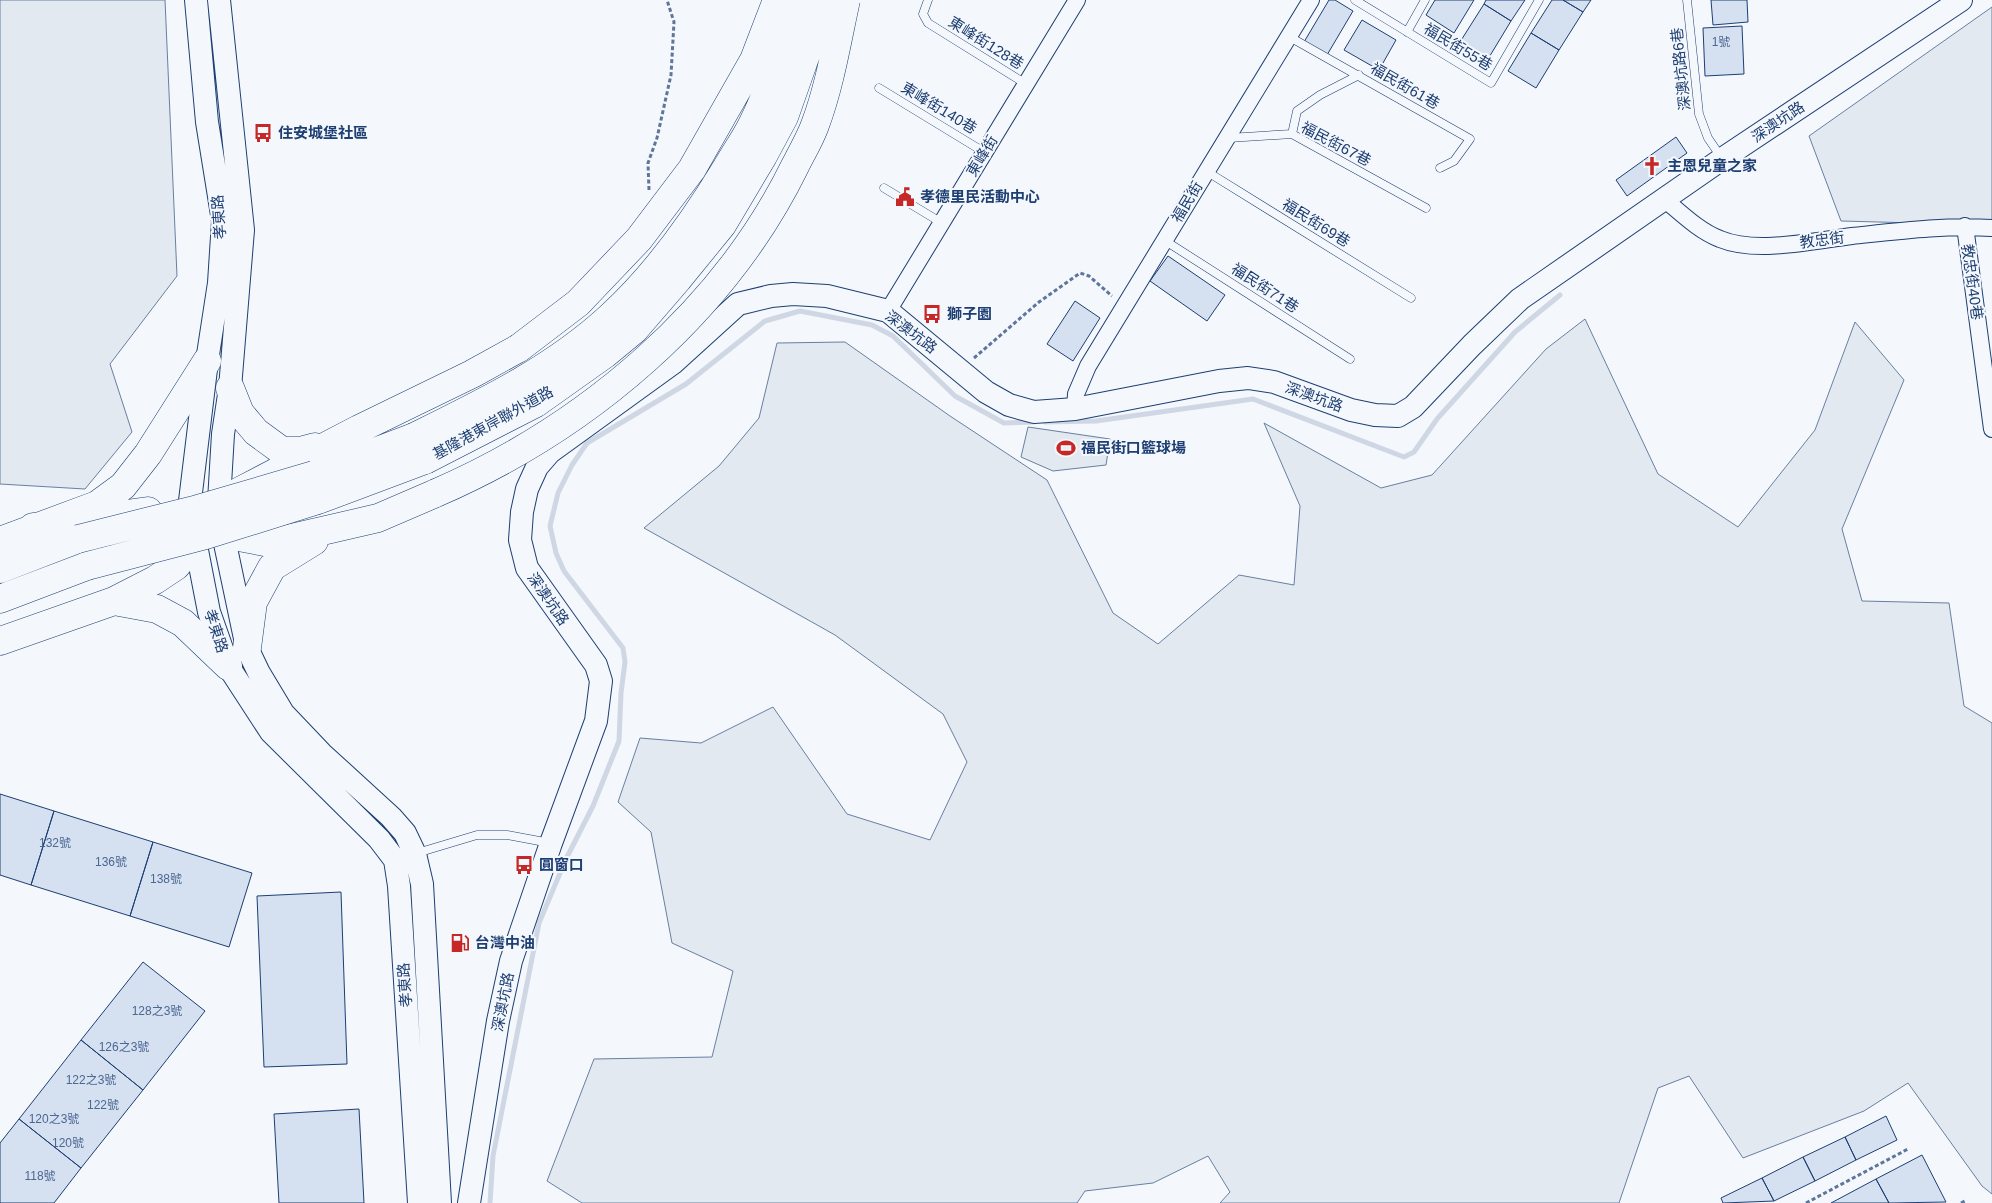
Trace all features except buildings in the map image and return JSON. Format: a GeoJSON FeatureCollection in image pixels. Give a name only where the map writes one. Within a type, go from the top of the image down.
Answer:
{"type":"FeatureCollection","features":[{"type":"Feature","properties":{"kind":"highway"},"geometry":{"type":"LineString","coordinates":[[230,388],[240,413],[256,432],[282,451],[300,451],[321,445],[358,429],[472,374],[519,348],[578,303],[639,239],[692,169],[754,60],[777,0]]}},
{"type":"Feature","properties":{"kind":"highway","name":"基隆港東岸聯外道路"},"geometry":{"type":"LineString","coordinates":[[420,448],[560,356],[611,316],[662,261],[704,206],[752,126],[780,57],[798,0]]}},
{"type":"Feature","properties":{"kind":"highway","name":"基隆港東岸聯外道路"},"geometry":{"type":"LineString","coordinates":[[0,599],[87,566],[206,535],[316,487],[536,403],[605,354],[634,330],[722,225],[784,117],[825,0]]}},
{"type":"Feature","properties":{"kind":"highway"},"geometry":{"type":"LineString","coordinates":[[114,600],[157,609],[183,622],[238,657],[253,602],[272,567],[313,541],[378,518],[481,473],[547,435],[610,388],[676,332],[727,273],[778,201],[815,125],[846,0]]}},
{"type":"Feature","properties":{"kind":"highway"},"geometry":{"type":"LineString","coordinates":[[0,541],[33,527],[97,505],[123,486],[148,454],[207,361]]}},
{"type":"Feature","properties":{"kind":"highway"},"geometry":{"type":"LineString","coordinates":[[0,641],[114,600],[155,580],[176,566],[206,522],[358,429]]}},
{"type":"Feature","properties":{"kind":"highway","name":"基隆港東岸聯外道路"},"geometry":{"type":"LineString","coordinates":[[0,569],[78,539],[198,509],[316,487]]}},
{"type":"Feature","properties":{"kind":"highway"},"geometry":{"type":"LineString","coordinates":[[33,527],[167,508],[270,543],[378,518]]}},
{"type":"Feature","properties":{"kind":"main road","name":"孝東路"},"geometry":{"type":"LineString","coordinates":[[196,0],[207,122],[223,221],[219,283],[207,361],[206,522],[209,612],[238,657],[271,732],[380,839],[395,860],[399,886],[420,1203]]}},
{"type":"Feature","properties":{"kind":"main road","name":"孝東路"},"geometry":{"type":"LineString","coordinates":[[219,0],[243,230],[230,388],[206,522],[238,657],[259,673],[283,713],[322,754],[391,817],[405,834],[415,854],[422,884],[440,1203]]}},
{"type":"Feature","properties":{"kind":"main road","name":"深澳坑路"},"geometry":{"type":"LineString","coordinates":[[469,1203],[498,1021],[511,961],[551,843],[596,721],[601,680],[596,665],[527,568],[520,540],[526,489],[537,468],[550,452],[568,437],[673,363],[738,304],[771,296],[793,294],[827,296],[888,311],[986,392],[1009,405],[1034,412],[1075,409],[1218,380],[1248,378],[1274,382],[1351,410],[1375,415],[1398,416],[1414,407],[1472,345],[1520,299],[1722,159],[1961,0]]}},
{"type":"Feature","properties":{"kind":"street","name":"東峰街"},"geometry":{"type":"LineString","coordinates":[[888,311],[1077,0]]}},
{"type":"Feature","properties":{"kind":"street","name":"福民街"},"geometry":{"type":"LineString","coordinates":[[1075,409],[1076,394],[1088,366],[1311,0]]}},
{"type":"Feature","properties":{"kind":"street","name":"教忠街"},"geometry":{"type":"LineString","coordinates":[[1664,199],[1701,228],[1720,240],[1741,244],[1791,244],[1896,231],[1965,226],[1992,228]]}},
{"type":"Feature","properties":{"kind":"street","name":"教忠街40巷"},"geometry":{"type":"LineString","coordinates":[[1965,226],[1992,428]]}},
{"type":"Feature","properties":{"kind":"lane","name":"東峰街128巷"},"geometry":{"type":"LineString","coordinates":[[928,0],[922,14],[928,23],[1026,84]]}},
{"type":"Feature","properties":{"kind":"lane","name":"福民街55巷"},"geometry":{"type":"LineString","coordinates":[[1355,0],[1490,83],[1539,0]]}},
{"type":"Feature","properties":{"kind":"lane"},"geometry":{"type":"LineString","coordinates":[[1407,32],[1426,0]]}},
{"type":"Feature","properties":{"kind":"lane","name":"深澳坑路6巷"},"geometry":{"type":"LineString","coordinates":[[1687,0],[1699,114],[1708,138],[1722,159]]}},
{"type":"Feature","properties":{"kind":"lane","name":"福民街61巷"},"geometry":{"type":"LineString","coordinates":[[1288,36],[1470,139],[1454,161],[1440,168]]}},
{"type":"Feature","properties":{"kind":"lane"},"geometry":{"type":"LineString","coordinates":[[1292,134],[1297,111],[1320,95],[1359,75]]}},
{"type":"Feature","properties":{"kind":"lane","name":"東峰街140巷"},"geometry":{"type":"LineString","coordinates":[[879,88],[984,152]]}},
{"type":"Feature","properties":{"kind":"lane","name":"福民街67巷"},"geometry":{"type":"LineString","coordinates":[[1226,138],[1292,134],[1426,208]]}},
{"type":"Feature","properties":{"kind":"lane","name":"福民街69巷"},"geometry":{"type":"LineString","coordinates":[[1206,170],[1411,298]]}},
{"type":"Feature","properties":{"kind":"lane"},"geometry":{"type":"LineString","coordinates":[[884,188],[942,223]]}},
{"type":"Feature","properties":{"kind":"lane","name":"福民街71巷"},"geometry":{"type":"LineString","coordinates":[[1164,240],[1350,359]]}},
{"type":"Feature","properties":{"kind":"lane"},"geometry":{"type":"LineString","coordinates":[[415,854],[477,835],[507,835],[551,843]]}},
{"type":"Feature","properties":{"kind":"path"},"geometry":{"type":"LineString","coordinates":[[960,370],[1039,302],[1080,273],[1088,276],[1124,306]]}},
{"type":"Feature","properties":{"kind":"path"},"geometry":{"type":"LineString","coordinates":[[1806,1203],[1908,1148]]}},
{"type":"Feature","properties":{"kind":"shaded area"},"geometry":{"type":"Polygon","coordinates":[[[0,0],[165,0],[177,276],[110,364],[132,432],[85,489],[0,484],[0,0]]]}},
{"type":"Feature","properties":{"kind":"shaded area"},"geometry":{"type":"Polygon","coordinates":[[[1992,7],[1992,225],[1841,221],[1809,136],[1992,7]]]}},
{"type":"Feature","properties":{"kind":"shaded area"},"geometry":{"type":"Polygon","coordinates":[[[1585,319],[1658,474],[1738,527],[1815,430],[1855,322],[1904,380],[1842,529],[1862,601],[1949,603],[1964,706],[1992,723],[1992,1194],[1982,1186],[1908,1083],[1864,1111],[1743,1158],[1689,1076],[1658,1088],[1619,1203],[1220,1203],[1230,1192],[1208,1156],[1153,1183],[1085,1191],[1077,1203],[582,1203],[547,1181],[594,1059],[712,1057],[733,971],[672,943],[651,832],[618,802],[640,738],[701,743],[773,707],[847,814],[930,840],[967,762],[943,714],[835,635],[644,528],[719,466],[759,418],[777,343],[845,342],[950,416],[1047,480],[1113,613],[1158,644],[1239,575],[1294,585],[1300,506],[1264,423],[1381,488],[1432,475],[1546,349],[1585,319]]]}},
{"type":"Feature","properties":{"kind":"shaded area","name":"福民街口籃球場"},"geometry":{"type":"Polygon","coordinates":[[[1028,427],[1110,439],[1106,465],[1053,471],[1021,457],[1028,427]]]}},
{"type":"Feature","properties":{"kind":"waterway"},"geometry":{"type":"LineString","coordinates":[[1045,422],[1096,421],[1253,399],[1404,457],[1414,452],[1437,419],[1515,332],[1560,295]]}},
{"type":"Feature","properties":{"kind":"waterway"},"geometry":{"type":"LineString","coordinates":[[490,1203],[493,1156],[539,923],[566,859],[593,806],[619,741],[621,693],[625,662],[623,648],[564,571],[556,553],[550,526],[558,493],[572,465],[587,443],[686,384],[765,321],[800,311],[872,325],[893,336],[955,396],[1004,423],[1034,422]]}},
{"type":"Feature","properties":{"kind":"place","name":"住安城堡社區"},"geometry":{"type":"Point","coordinates":[263,133]}},
{"type":"Feature","properties":{"kind":"place","name":"主恩兒童之家"},"geometry":{"type":"Point","coordinates":[1652,166]}},
{"type":"Feature","properties":{"kind":"place","name":"孝德里民活動中心"},"geometry":{"type":"Point","coordinates":[905,197]}},
{"type":"Feature","properties":{"kind":"place","name":"獅子園"},"geometry":{"type":"Point","coordinates":[932,314]}},
{"type":"Feature","properties":{"kind":"place","name":"福民街口籃球場"},"geometry":{"type":"Point","coordinates":[1066,448]}},
{"type":"Feature","properties":{"kind":"place","name":"圓窗口"},"geometry":{"type":"Point","coordinates":[524,865]}},
{"type":"Feature","properties":{"kind":"place","name":"台灣中油"},"geometry":{"type":"Point","coordinates":[460,943]}}]}
